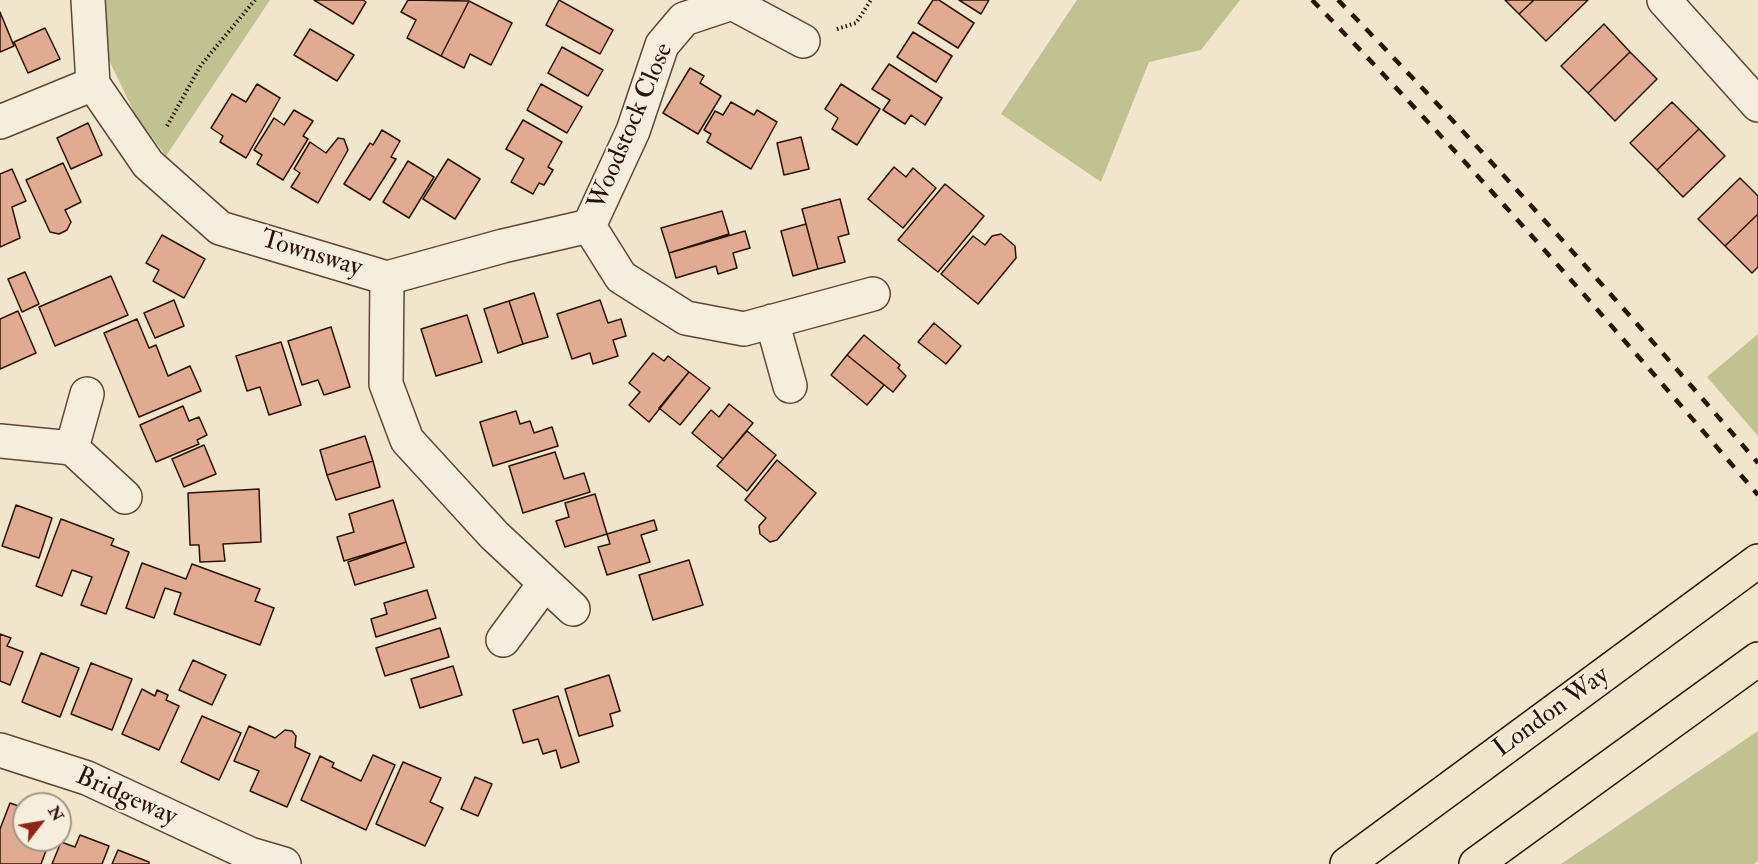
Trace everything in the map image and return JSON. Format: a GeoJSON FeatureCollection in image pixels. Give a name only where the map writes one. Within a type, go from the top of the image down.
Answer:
{"type":"FeatureCollection","features":[{"type":"Feature","properties":{"kind":"highway","name":"London Way"},"geometry":{"type":"LineString","coordinates":[[1347,864],[1758,561]]}},
{"type":"Feature","properties":{"kind":"highway"},"geometry":{"type":"LineString","coordinates":[[1476,864],[1758,659]]}},
{"type":"Feature","properties":{"kind":"street"},"geometry":{"type":"LineString","coordinates":[[0,122],[93,84],[88,0]]}},
{"type":"Feature","properties":{"kind":"street"},"geometry":{"type":"LineString","coordinates":[[1664,0],[1758,105]]}},
{"type":"Feature","properties":{"kind":"street","name":"Woodstock Close"},"geometry":{"type":"LineString","coordinates":[[589,226],[633,131],[662,45],[684,19],[732,3],[803,41]]}},
{"type":"Feature","properties":{"kind":"street","name":"Townsway"},"geometry":{"type":"LineString","coordinates":[[93,84],[148,164],[220,228],[387,278],[503,246],[589,226]]}},
{"type":"Feature","properties":{"kind":"street"},"geometry":{"type":"LineString","coordinates":[[589,226],[621,277],[686,318],[744,329],[873,294]]}},
{"type":"Feature","properties":{"kind":"street"},"geometry":{"type":"LineString","coordinates":[[387,278],[386,384],[407,440],[494,535],[573,609]]}},
{"type":"Feature","properties":{"kind":"street"},"geometry":{"type":"LineString","coordinates":[[772,321],[790,386]]}},
{"type":"Feature","properties":{"kind":"street"},"geometry":{"type":"LineString","coordinates":[[72,447],[87,394]]}},
{"type":"Feature","properties":{"kind":"street"},"geometry":{"type":"LineString","coordinates":[[0,441],[72,447],[125,497]]}},
{"type":"Feature","properties":{"kind":"street"},"geometry":{"type":"LineString","coordinates":[[503,640],[545,583]]}},
{"type":"Feature","properties":{"kind":"street","name":"Bridgeway"},"geometry":{"type":"LineString","coordinates":[[0,750],[87,778],[249,859],[284,864]]}},
{"type":"Feature","properties":{"kind":"path"},"geometry":{"type":"LineString","coordinates":[[148,164],[195,75],[255,0]]}},
{"type":"Feature","properties":{"kind":"path"},"geometry":{"type":"LineString","coordinates":[[803,41],[856,23],[871,0]]}},
{"type":"Feature","properties":{"kind":"green space"},"geometry":{"type":"Polygon","coordinates":[[[97,0],[270,0],[166,156],[136,116],[106,54],[97,0]]]}},
{"type":"Feature","properties":{"kind":"green space"},"geometry":{"type":"Polygon","coordinates":[[[1077,0],[1240,0],[1201,50],[1149,62],[1101,182],[1001,114],[1077,0]]]}},
{"type":"Feature","properties":{"kind":"green space"},"geometry":{"type":"Polygon","coordinates":[[[1758,334],[1758,436],[1707,377],[1758,334]]]}},
{"type":"Feature","properties":{"kind":"green space"},"geometry":{"type":"Polygon","coordinates":[[[1758,731],[1758,861],[1754,864],[1561,864],[1758,731]]]}},
{"type":"Feature","properties":{"kind":"building"},"geometry":{"type":"Polygon","coordinates":[[[314,0],[363,0],[366,2],[353,24],[314,0]]]}},
{"type":"Feature","properties":{"kind":"building"},"geometry":{"type":"Polygon","coordinates":[[[408,0],[469,1],[441,56],[407,38],[416,20],[401,12],[408,0]]]}},
{"type":"Feature","properties":{"kind":"building"},"geometry":{"type":"Polygon","coordinates":[[[559,0],[613,30],[600,54],[546,25],[559,0]]]}},
{"type":"Feature","properties":{"kind":"building"},"geometry":{"type":"Polygon","coordinates":[[[933,0],[939,0],[974,23],[958,48],[918,23],[933,0]]]}},
{"type":"Feature","properties":{"kind":"building"},"geometry":{"type":"Polygon","coordinates":[[[959,0],[989,0],[981,14],[959,0]]]}},
{"type":"Feature","properties":{"kind":"building"},"geometry":{"type":"Polygon","coordinates":[[[1505,0],[1534,0],[1519,14],[1505,0]]]}},
{"type":"Feature","properties":{"kind":"building"},"geometry":{"type":"Polygon","coordinates":[[[1534,0],[1588,0],[1546,41],[1519,14],[1534,0]]]}},
{"type":"Feature","properties":{"kind":"building"},"geometry":{"type":"Polygon","coordinates":[[[469,1],[512,23],[491,65],[470,54],[464,68],[441,56],[469,1]]]}},
{"type":"Feature","properties":{"kind":"building"},"geometry":{"type":"Polygon","coordinates":[[[0,12],[14,46],[0,52],[0,12]]]}},
{"type":"Feature","properties":{"kind":"building"},"geometry":{"type":"Polygon","coordinates":[[[1604,24],[1630,52],[1588,93],[1561,66],[1604,24]]]}},
{"type":"Feature","properties":{"kind":"building"},"geometry":{"type":"Polygon","coordinates":[[[45,28],[60,59],[28,73],[14,42],[45,28]]]}},
{"type":"Feature","properties":{"kind":"building"},"geometry":{"type":"Polygon","coordinates":[[[310,29],[354,55],[337,81],[294,55],[310,29]]]}},
{"type":"Feature","properties":{"kind":"building"},"geometry":{"type":"Polygon","coordinates":[[[913,32],[952,56],[936,82],[897,57],[913,32]]]}},
{"type":"Feature","properties":{"kind":"building"},"geometry":{"type":"Polygon","coordinates":[[[562,47],[603,70],[588,96],[548,73],[562,47]]]}},
{"type":"Feature","properties":{"kind":"building"},"geometry":{"type":"Polygon","coordinates":[[[1630,52],[1657,79],[1615,121],[1588,93],[1630,52]]]}},
{"type":"Feature","properties":{"kind":"building"},"geometry":{"type":"Polygon","coordinates":[[[889,64],[942,98],[925,125],[911,115],[905,124],[883,110],[890,100],[872,89],[889,64]]]}},
{"type":"Feature","properties":{"kind":"building"},"geometry":{"type":"Polygon","coordinates":[[[690,68],[704,76],[700,83],[721,96],[698,134],[663,113],[690,68]]]}},
{"type":"Feature","properties":{"kind":"building"},"geometry":{"type":"Polygon","coordinates":[[[257,84],[280,98],[246,158],[220,142],[223,136],[211,128],[232,94],[246,102],[257,84]]]}},
{"type":"Feature","properties":{"kind":"building"},"geometry":{"type":"Polygon","coordinates":[[[541,84],[582,107],[567,133],[527,110],[541,84]]]}},
{"type":"Feature","properties":{"kind":"building"},"geometry":{"type":"Polygon","coordinates":[[[841,84],[880,109],[857,145],[832,129],[838,118],[825,109],[841,84]]]}},
{"type":"Feature","properties":{"kind":"building"},"geometry":{"type":"Polygon","coordinates":[[[731,102],[754,115],[757,110],[777,122],[751,169],[707,142],[711,134],[704,130],[715,111],[723,115],[731,102]]]}},
{"type":"Feature","properties":{"kind":"building"},"geometry":{"type":"Polygon","coordinates":[[[1672,102],[1699,129],[1657,170],[1630,143],[1672,102]]]}},
{"type":"Feature","properties":{"kind":"building"},"geometry":{"type":"Polygon","coordinates":[[[294,110],[313,121],[303,136],[308,139],[283,180],[257,164],[262,155],[254,150],[274,118],[284,125],[294,110]]]}},
{"type":"Feature","properties":{"kind":"building"},"geometry":{"type":"Polygon","coordinates":[[[523,120],[562,142],[548,167],[553,170],[544,185],[539,183],[533,194],[511,182],[524,159],[506,149],[523,120]]]}},
{"type":"Feature","properties":{"kind":"building"},"geometry":{"type":"Polygon","coordinates":[[[88,123],[102,155],[71,169],[57,138],[88,123]]]}},
{"type":"Feature","properties":{"kind":"building"},"geometry":{"type":"Polygon","coordinates":[[[1699,129],[1725,156],[1683,197],[1657,170],[1699,129]]]}},
{"type":"Feature","properties":{"kind":"building"},"geometry":{"type":"Polygon","coordinates":[[[382,130],[400,141],[391,157],[396,159],[370,200],[344,184],[370,143],[373,145],[382,130]]]}},
{"type":"Feature","properties":{"kind":"building"},"geometry":{"type":"Polygon","coordinates":[[[801,137],[809,169],[784,175],[777,143],[801,137]]]}},
{"type":"Feature","properties":{"kind":"building"},"geometry":{"type":"Polygon","coordinates":[[[338,138],[344,139],[348,150],[318,203],[291,187],[300,173],[294,169],[310,142],[326,153],[338,138]]]}},
{"type":"Feature","properties":{"kind":"building"},"geometry":{"type":"Polygon","coordinates":[[[448,159],[480,179],[455,219],[423,199],[448,159]]]}},
{"type":"Feature","properties":{"kind":"building"},"geometry":{"type":"Polygon","coordinates":[[[408,161],[434,177],[409,218],[383,202],[408,161]]]}},
{"type":"Feature","properties":{"kind":"building"},"geometry":{"type":"Polygon","coordinates":[[[63,163],[81,202],[65,210],[71,222],[67,230],[59,234],[50,232],[26,180],[63,163]]]}},
{"type":"Feature","properties":{"kind":"building"},"geometry":{"type":"Polygon","coordinates":[[[894,167],[906,177],[913,168],[936,188],[903,228],[868,199],[894,167]]]}},
{"type":"Feature","properties":{"kind":"building"},"geometry":{"type":"Polygon","coordinates":[[[12,169],[26,201],[12,207],[20,238],[0,247],[0,174],[12,169]]]}},
{"type":"Feature","properties":{"kind":"building"},"geometry":{"type":"Polygon","coordinates":[[[1740,178],[1758,196],[1758,214],[1725,246],[1698,219],[1740,178]]]}},
{"type":"Feature","properties":{"kind":"building"},"geometry":{"type":"Polygon","coordinates":[[[945,184],[984,216],[938,272],[898,240],[945,184]]]}},
{"type":"Feature","properties":{"kind":"building"},"geometry":{"type":"Polygon","coordinates":[[[840,199],[849,234],[838,237],[845,262],[818,269],[802,209],[840,199]]]}},
{"type":"Feature","properties":{"kind":"building"},"geometry":{"type":"Polygon","coordinates":[[[722,211],[729,234],[669,253],[661,228],[722,211]]]}},
{"type":"Feature","properties":{"kind":"building"},"geometry":{"type":"Polygon","coordinates":[[[1758,214],[1758,267],[1752,273],[1725,246],[1758,214]]]}},
{"type":"Feature","properties":{"kind":"building"},"geometry":{"type":"Polygon","coordinates":[[[806,224],[818,269],[793,276],[781,231],[806,224]]]}},
{"type":"Feature","properties":{"kind":"building"},"geometry":{"type":"Polygon","coordinates":[[[745,231],[750,248],[733,253],[737,268],[718,274],[716,266],[676,278],[669,253],[745,231]]]}},
{"type":"Feature","properties":{"kind":"building"},"geometry":{"type":"Polygon","coordinates":[[[1001,234],[1015,246],[1016,258],[978,304],[941,274],[973,236],[985,245],[992,236],[1001,234]]]}},
{"type":"Feature","properties":{"kind":"building"},"geometry":{"type":"Polygon","coordinates":[[[162,235],[205,259],[184,298],[153,281],[159,270],[146,263],[162,235]]]}},
{"type":"Feature","properties":{"kind":"building"},"geometry":{"type":"Polygon","coordinates":[[[25,272],[39,304],[22,312],[8,279],[25,272]]]}},
{"type":"Feature","properties":{"kind":"building"},"geometry":{"type":"Polygon","coordinates":[[[111,276],[128,315],[55,346],[39,307],[111,276]]]}},
{"type":"Feature","properties":{"kind":"building"},"geometry":{"type":"Polygon","coordinates":[[[534,293],[548,337],[523,344],[509,301],[534,293]]]}},
{"type":"Feature","properties":{"kind":"building"},"geometry":{"type":"Polygon","coordinates":[[[174,300],[184,326],[155,338],[144,313],[174,300]]]}},
{"type":"Feature","properties":{"kind":"building"},"geometry":{"type":"Polygon","coordinates":[[[600,300],[608,323],[621,319],[626,336],[613,340],[618,356],[593,364],[590,353],[572,359],[557,314],[600,300]]]}},
{"type":"Feature","properties":{"kind":"building"},"geometry":{"type":"Polygon","coordinates":[[[509,301],[523,344],[498,353],[484,309],[509,301]]]}},
{"type":"Feature","properties":{"kind":"building"},"geometry":{"type":"Polygon","coordinates":[[[18,311],[36,353],[0,369],[0,319],[18,311]]]}},
{"type":"Feature","properties":{"kind":"building"},"geometry":{"type":"Polygon","coordinates":[[[467,315],[482,362],[436,376],[421,329],[467,315]]]}},
{"type":"Feature","properties":{"kind":"building"},"geometry":{"type":"Polygon","coordinates":[[[137,319],[149,348],[156,345],[168,376],[190,366],[201,391],[139,417],[104,333],[137,319]]]}},
{"type":"Feature","properties":{"kind":"building"},"geometry":{"type":"Polygon","coordinates":[[[934,323],[961,346],[946,364],[918,342],[934,323]]]}},
{"type":"Feature","properties":{"kind":"building"},"geometry":{"type":"Polygon","coordinates":[[[331,327],[350,387],[324,395],[318,380],[302,385],[288,341],[331,327]]]}},
{"type":"Feature","properties":{"kind":"building"},"geometry":{"type":"Polygon","coordinates":[[[864,335],[900,365],[898,368],[906,376],[893,392],[847,355],[864,335]]]}},
{"type":"Feature","properties":{"kind":"building"},"geometry":{"type":"Polygon","coordinates":[[[281,342],[301,405],[269,415],[260,387],[247,391],[236,356],[281,342]]]}},
{"type":"Feature","properties":{"kind":"building"},"geometry":{"type":"Polygon","coordinates":[[[653,353],[664,361],[668,356],[689,372],[649,422],[629,405],[640,392],[629,383],[653,353]]]}},
{"type":"Feature","properties":{"kind":"building"},"geometry":{"type":"Polygon","coordinates":[[[847,355],[884,385],[867,405],[831,375],[847,355]]]}},
{"type":"Feature","properties":{"kind":"building"},"geometry":{"type":"Polygon","coordinates":[[[689,372],[710,388],[680,425],[659,408],[689,372]]]}},
{"type":"Feature","properties":{"kind":"building"},"geometry":{"type":"Polygon","coordinates":[[[729,404],[753,423],[723,459],[692,433],[711,410],[719,417],[729,404]]]}},
{"type":"Feature","properties":{"kind":"building"},"geometry":{"type":"Polygon","coordinates":[[[183,406],[189,421],[199,417],[207,435],[197,440],[199,444],[156,462],[140,425],[183,406]]]}},
{"type":"Feature","properties":{"kind":"building"},"geometry":{"type":"Polygon","coordinates":[[[516,411],[520,424],[530,421],[534,433],[552,427],[558,446],[493,466],[480,422],[516,411]]]}},
{"type":"Feature","properties":{"kind":"building"},"geometry":{"type":"Polygon","coordinates":[[[747,431],[776,455],[747,491],[717,466],[747,431]]]}},
{"type":"Feature","properties":{"kind":"building"},"geometry":{"type":"Polygon","coordinates":[[[365,436],[373,461],[327,475],[320,450],[365,436]]]}},
{"type":"Feature","properties":{"kind":"building"},"geometry":{"type":"Polygon","coordinates":[[[204,445],[216,474],[184,487],[172,459],[204,445]]]}},
{"type":"Feature","properties":{"kind":"building"},"geometry":{"type":"Polygon","coordinates":[[[555,452],[564,479],[584,473],[590,492],[523,513],[509,466],[555,452]]]}},
{"type":"Feature","properties":{"kind":"building"},"geometry":{"type":"Polygon","coordinates":[[[777,460],[816,493],[777,540],[770,542],[760,534],[759,526],[766,518],[745,500],[777,460]]]}},
{"type":"Feature","properties":{"kind":"building"},"geometry":{"type":"Polygon","coordinates":[[[373,461],[380,487],[336,500],[327,475],[373,461]]]}},
{"type":"Feature","properties":{"kind":"building"},"geometry":{"type":"Polygon","coordinates":[[[259,489],[261,542],[223,544],[225,561],[200,562],[199,545],[190,545],[188,493],[259,489]]]}},
{"type":"Feature","properties":{"kind":"building"},"geometry":{"type":"Polygon","coordinates":[[[595,494],[607,534],[565,547],[556,521],[569,517],[565,503],[595,494]]]}},
{"type":"Feature","properties":{"kind":"building"},"geometry":{"type":"Polygon","coordinates":[[[393,500],[406,542],[344,561],[337,537],[354,532],[349,514],[393,500]]]}},
{"type":"Feature","properties":{"kind":"building"},"geometry":{"type":"Polygon","coordinates":[[[16,505],[52,518],[39,558],[2,546],[16,505]]]}},
{"type":"Feature","properties":{"kind":"building"},"geometry":{"type":"Polygon","coordinates":[[[61,519],[114,539],[111,545],[129,552],[106,614],[81,605],[92,577],[72,570],[62,596],[36,586],[61,519]]]}},
{"type":"Feature","properties":{"kind":"building"},"geometry":{"type":"Polygon","coordinates":[[[654,520],[657,530],[641,535],[650,562],[607,575],[598,547],[610,544],[607,534],[654,520]]]}},
{"type":"Feature","properties":{"kind":"building"},"geometry":{"type":"Polygon","coordinates":[[[406,542],[414,567],[355,585],[348,562],[406,542]]]}},
{"type":"Feature","properties":{"kind":"building"},"geometry":{"type":"Polygon","coordinates":[[[689,560],[703,605],[653,620],[639,575],[689,560]]]}},
{"type":"Feature","properties":{"kind":"building"},"geometry":{"type":"Polygon","coordinates":[[[142,563],[186,579],[192,564],[260,589],[255,601],[274,608],[260,645],[174,614],[181,593],[165,588],[154,618],[126,608],[142,563]]]}},
{"type":"Feature","properties":{"kind":"building"},"geometry":{"type":"Polygon","coordinates":[[[427,590],[436,618],[376,637],[371,619],[387,614],[384,603],[427,590]]]}},
{"type":"Feature","properties":{"kind":"building"},"geometry":{"type":"Polygon","coordinates":[[[440,628],[449,657],[385,676],[376,648],[440,628]]]}},
{"type":"Feature","properties":{"kind":"building"},"geometry":{"type":"Polygon","coordinates":[[[0,634],[11,638],[7,646],[23,652],[10,685],[0,681],[0,634]]]}},
{"type":"Feature","properties":{"kind":"building"},"geometry":{"type":"Polygon","coordinates":[[[41,653],[79,668],[60,717],[22,702],[41,653]]]}},
{"type":"Feature","properties":{"kind":"building"},"geometry":{"type":"Polygon","coordinates":[[[193,660],[226,675],[212,705],[179,690],[193,660]]]}},
{"type":"Feature","properties":{"kind":"building"},"geometry":{"type":"Polygon","coordinates":[[[91,663],[132,679],[112,730],[71,714],[91,663]]]}},
{"type":"Feature","properties":{"kind":"building"},"geometry":{"type":"Polygon","coordinates":[[[453,666],[462,695],[420,708],[411,679],[453,666]]]}},
{"type":"Feature","properties":{"kind":"building"},"geometry":{"type":"Polygon","coordinates":[[[609,675],[620,711],[610,714],[613,726],[579,736],[565,689],[609,675]]]}},
{"type":"Feature","properties":{"kind":"building"},"geometry":{"type":"Polygon","coordinates":[[[142,689],[155,696],[157,690],[168,695],[166,700],[179,706],[159,750],[122,734],[142,689]]]}},
{"type":"Feature","properties":{"kind":"building"},"geometry":{"type":"Polygon","coordinates":[[[558,696],[579,762],[561,768],[556,750],[543,754],[538,739],[523,743],[513,710],[558,696]]]}},
{"type":"Feature","properties":{"kind":"building"},"geometry":{"type":"Polygon","coordinates":[[[202,716],[241,733],[219,780],[181,762],[202,716]]]}},
{"type":"Feature","properties":{"kind":"building"},"geometry":{"type":"Polygon","coordinates":[[[249,726],[275,738],[285,730],[292,731],[296,736],[295,747],[310,754],[287,807],[250,791],[259,771],[234,761],[249,726]]]}},
{"type":"Feature","properties":{"kind":"building"},"geometry":{"type":"Polygon","coordinates":[[[373,755],[395,765],[366,830],[301,800],[320,756],[334,763],[332,767],[361,781],[373,755]]]}},
{"type":"Feature","properties":{"kind":"building"},"geometry":{"type":"Polygon","coordinates":[[[403,762],[441,778],[430,802],[443,808],[425,846],[376,824],[403,762]]]}},
{"type":"Feature","properties":{"kind":"building"},"geometry":{"type":"Polygon","coordinates":[[[475,777],[492,784],[478,816],[461,809],[475,777]]]}},
{"type":"Feature","properties":{"kind":"building"},"geometry":{"type":"Polygon","coordinates":[[[10,803],[12,804],[12,852],[46,852],[41,864],[0,864],[0,829],[10,803]]]}},
{"type":"Feature","properties":{"kind":"building"},"geometry":{"type":"Polygon","coordinates":[[[80,835],[109,846],[102,864],[52,864],[57,852],[72,852],[72,846],[75,847],[80,835]]]}},
{"type":"Feature","properties":{"kind":"building"},"geometry":{"type":"Polygon","coordinates":[[[118,850],[149,862],[149,864],[112,864],[118,850]]]}},
{"type":"Feature","properties":{"kind":"railway"},"geometry":{"type":"LineString","coordinates":[[1312,0],[1539,244],[1758,495]]}},
{"type":"Feature","properties":{"kind":"railway"},"geometry":{"type":"LineString","coordinates":[[1338,0],[1552,228],[1758,463]]}}]}
